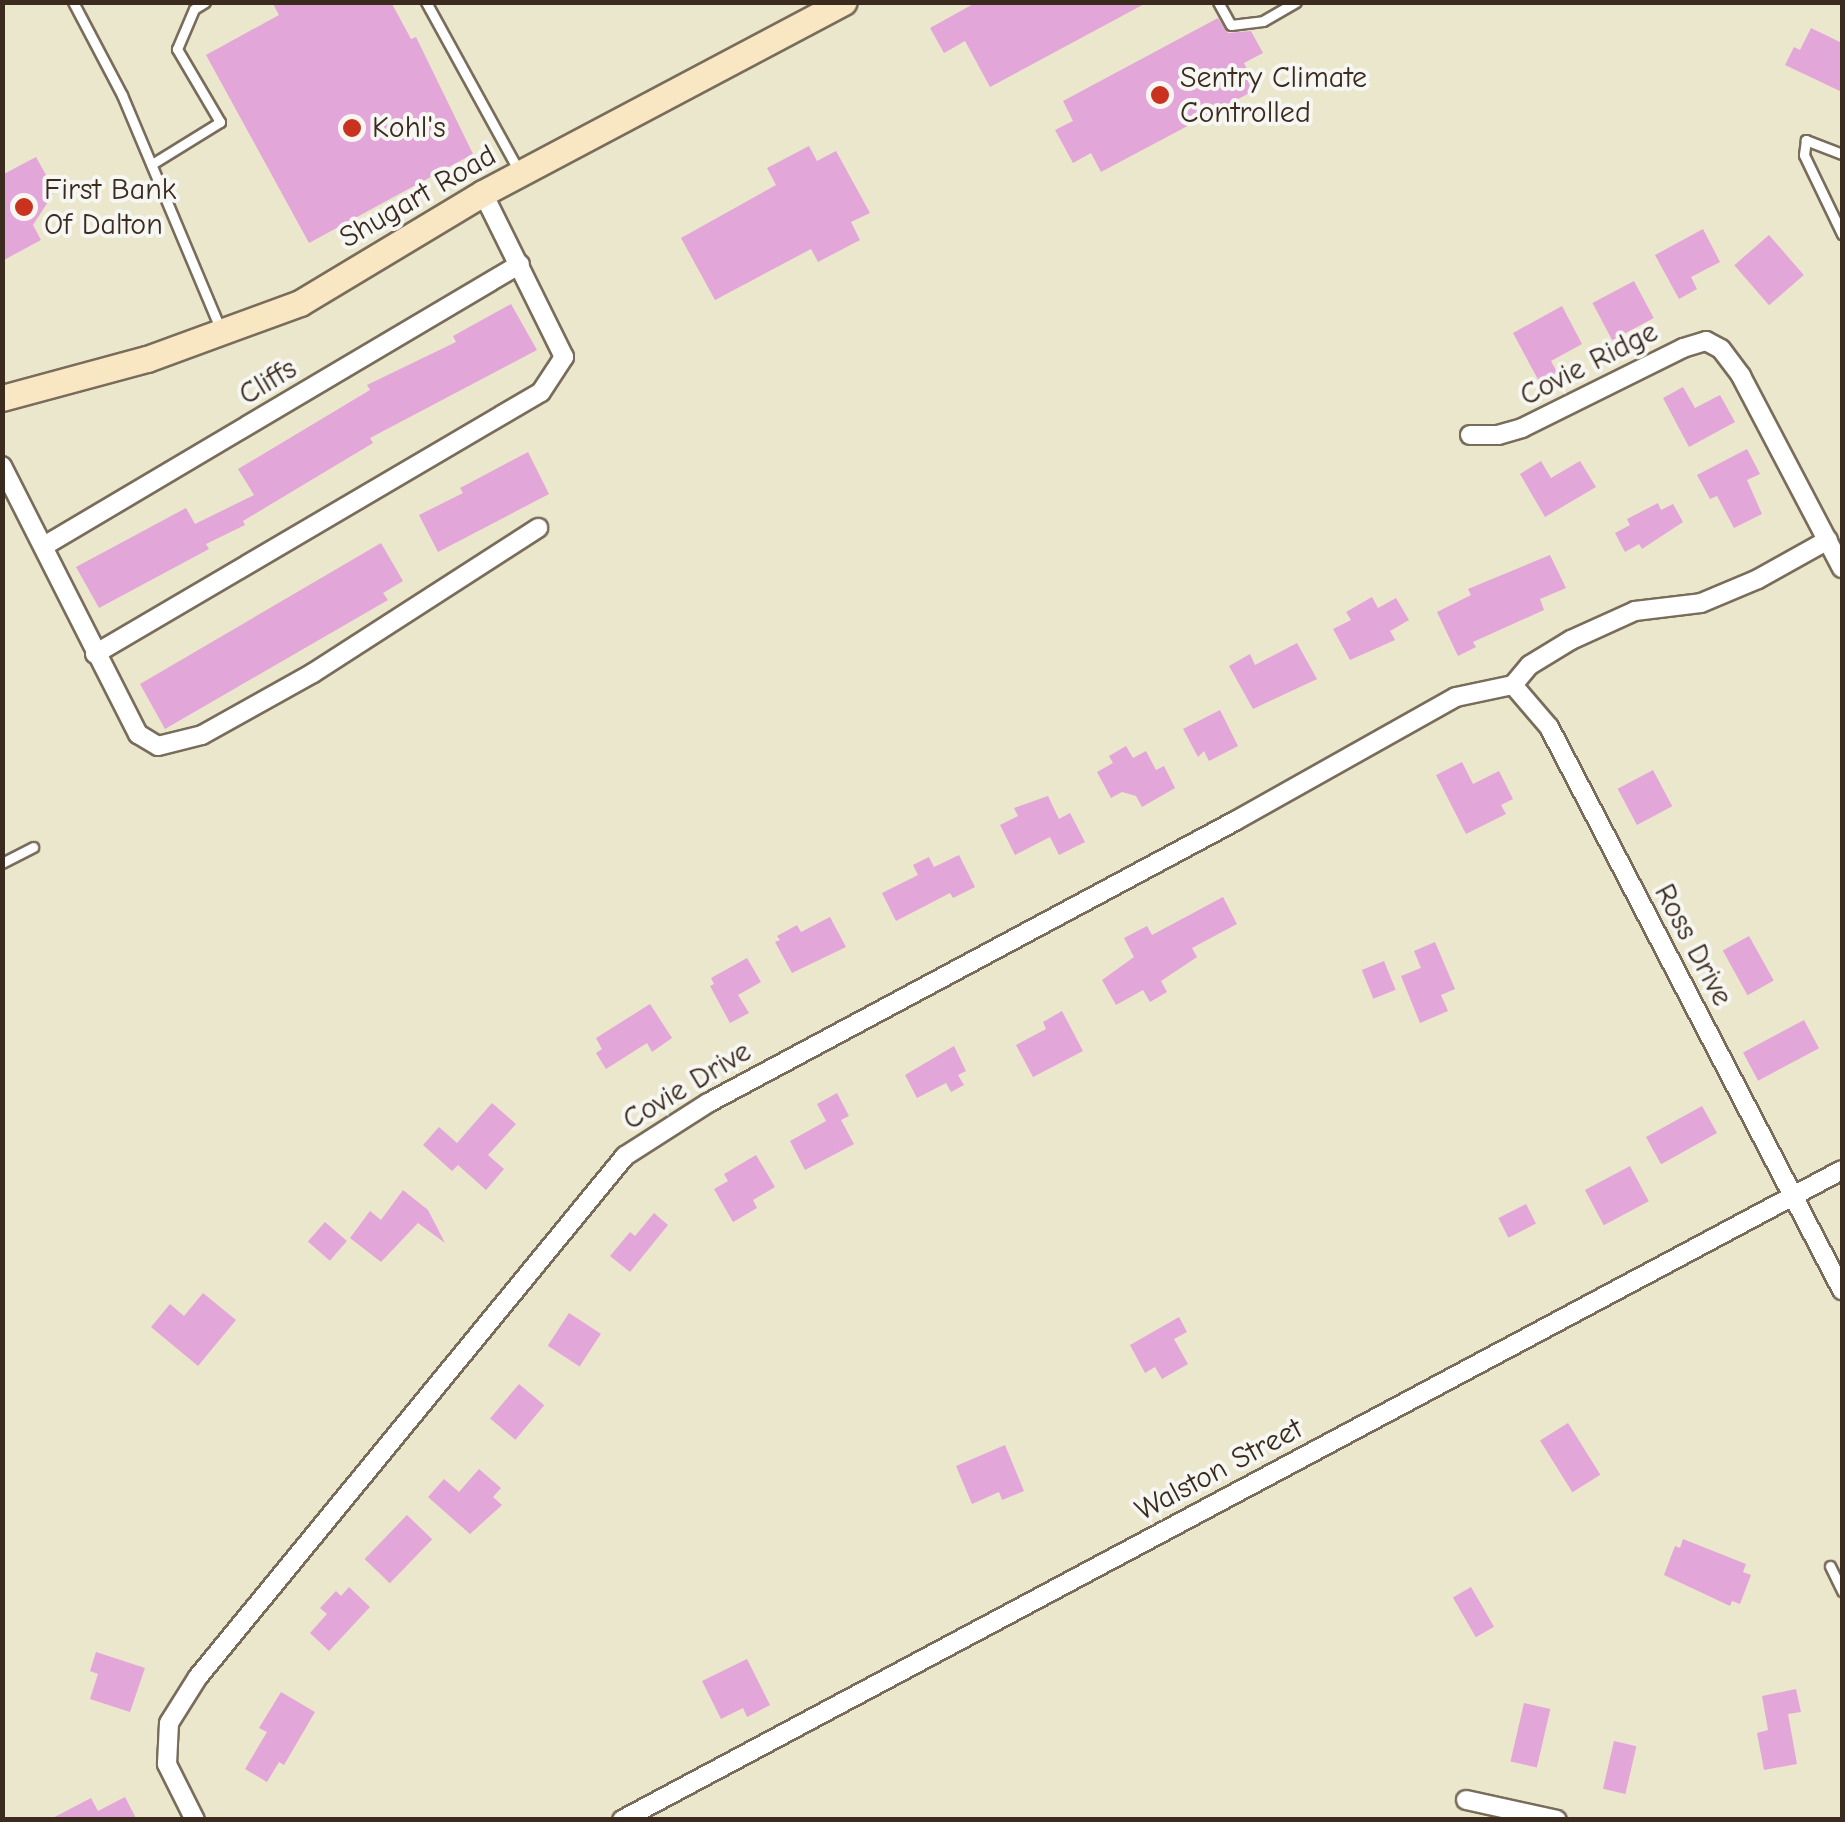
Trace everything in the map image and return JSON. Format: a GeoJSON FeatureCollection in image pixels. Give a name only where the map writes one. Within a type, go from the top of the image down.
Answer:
{"type":"FeatureCollection","features":[{"type":"Feature","properties":{"kind":"street","name":"Shugart Road"},"geometry":{"type":"LineString","coordinates":[[2,398],[83,378],[300,302],[482,193],[844,2]]}},
{"type":"Feature","properties":{"kind":"street"},"geometry":{"type":"LineString","coordinates":[[95,654],[541,392],[564,356],[482,193]]}},
{"type":"Feature","properties":{"kind":"street","name":"Cliffs"},"geometry":{"type":"LineString","coordinates":[[44,546],[520,264]]}},
{"type":"Feature","properties":{"kind":"street","name":"Covie Ridge"},"geometry":{"type":"LineString","coordinates":[[1470,435],[1498,435],[1522,428],[1683,348],[1706,341],[1721,350],[1741,376],[1842,568]]}},
{"type":"Feature","properties":{"kind":"street"},"geometry":{"type":"LineString","coordinates":[[2,466],[138,734],[158,746],[202,735],[312,672],[538,528]]}},
{"type":"Feature","properties":{"kind":"street"},"geometry":{"type":"LineString","coordinates":[[1513,685],[1530,665],[1571,640],[1636,611],[1701,603],[1758,579],[1828,540]]}},
{"type":"Feature","properties":{"kind":"street","name":"Covie Drive"},"geometry":{"type":"LineString","coordinates":[[194,1820],[166,1764],[169,1723],[198,1677],[625,1156],[680,1118],[1235,822],[1456,697],[1513,685]]}},
{"type":"Feature","properties":{"kind":"street","name":"Ross Drive"},"geometry":{"type":"LineString","coordinates":[[1513,685],[1549,727],[1842,1290]]}},
{"type":"Feature","properties":{"kind":"street","name":"Walston Street"},"geometry":{"type":"LineString","coordinates":[[622,1820],[1842,1170]]}},
{"type":"Feature","properties":{"kind":"street"},"geometry":{"type":"LineString","coordinates":[[1466,1800],[1557,1820]]}},
{"type":"Feature","properties":{"kind":"lane"},"geometry":{"type":"LineString","coordinates":[[72,2],[152,164],[222,332]]}},
{"type":"Feature","properties":{"kind":"lane"},"geometry":{"type":"LineString","coordinates":[[152,164],[220,122],[178,48],[194,9],[205,2]]}},
{"type":"Feature","properties":{"kind":"lane"},"geometry":{"type":"LineString","coordinates":[[426,2],[521,175]]}},
{"type":"Feature","properties":{"kind":"lane"},"geometry":{"type":"LineString","coordinates":[[1218,2],[1231,25],[1263,21],[1296,2]]}},
{"type":"Feature","properties":{"kind":"lane"},"geometry":{"type":"LineString","coordinates":[[1842,154],[1806,140],[1804,156],[1842,234]]}},
{"type":"Feature","properties":{"kind":"lane"},"geometry":{"type":"LineString","coordinates":[[2,863],[33,848]]}},
{"type":"Feature","properties":{"kind":"lane"},"geometry":{"type":"LineString","coordinates":[[1830,1566],[1842,1590]]}},
{"type":"Feature","properties":{"kind":"building","name":"Kohl's"},"geometry":{"type":"Polygon","coordinates":[[[272,2],[391,2],[411,39],[416,37],[473,154],[309,243],[206,55],[279,15],[272,2]]]}},
{"type":"Feature","properties":{"kind":"building"},"geometry":{"type":"Polygon","coordinates":[[[977,2],[1148,2],[990,87],[965,41],[944,53],[930,28],[977,2]]]}},
{"type":"Feature","properties":{"kind":"building","name":"Sentry Climate Controlled"},"geometry":{"type":"Polygon","coordinates":[[[1218,18],[1228,33],[1251,31],[1263,53],[1244,63],[1257,89],[1101,172],[1091,153],[1073,163],[1055,130],[1073,121],[1063,101],[1218,18]]]}},
{"type":"Feature","properties":{"kind":"building"},"geometry":{"type":"Polygon","coordinates":[[[1811,28],[1842,43],[1842,92],[1785,65],[1794,47],[1800,50],[1811,28]]]}},
{"type":"Feature","properties":{"kind":"building"},"geometry":{"type":"Polygon","coordinates":[[[809,146],[817,161],[836,151],[870,213],[851,222],[860,240],[818,262],[811,249],[715,300],[681,238],[776,185],[767,168],[809,146]]]}},
{"type":"Feature","properties":{"kind":"building","name":"First Bank Of Dalton"},"geometry":{"type":"Polygon","coordinates":[[[36,157],[55,191],[33,225],[41,240],[2,261],[2,175],[36,157]]]}},
{"type":"Feature","properties":{"kind":"building"},"geometry":{"type":"Polygon","coordinates":[[[1703,229],[1720,262],[1691,277],[1697,289],[1679,299],[1655,255],[1703,229]]]}},
{"type":"Feature","properties":{"kind":"building"},"geometry":{"type":"Polygon","coordinates":[[[1769,235],[1804,275],[1769,305],[1734,265],[1769,235]]]}},
{"type":"Feature","properties":{"kind":"building"},"geometry":{"type":"Polygon","coordinates":[[[1634,281],[1654,318],[1612,340],[1593,303],[1634,281]]]}},
{"type":"Feature","properties":{"kind":"building"},"geometry":{"type":"Polygon","coordinates":[[[511,304],[537,350],[370,438],[373,443],[243,521],[245,525],[206,544],[209,549],[99,608],[76,567],[186,508],[195,524],[254,495],[238,469],[370,390],[367,385],[456,342],[453,336],[511,304]]]}},
{"type":"Feature","properties":{"kind":"building"},"geometry":{"type":"Polygon","coordinates":[[[1562,306],[1582,344],[1551,361],[1559,376],[1541,385],[1513,333],[1562,306]]]}},
{"type":"Feature","properties":{"kind":"building"},"geometry":{"type":"Polygon","coordinates":[[[1683,387],[1695,408],[1720,395],[1735,422],[1689,447],[1663,398],[1683,387]]]}},
{"type":"Feature","properties":{"kind":"building"},"geometry":{"type":"Polygon","coordinates":[[[1747,449],[1760,474],[1747,480],[1762,514],[1734,528],[1717,496],[1710,499],[1697,475],[1747,449]]]}},
{"type":"Feature","properties":{"kind":"building"},"geometry":{"type":"Polygon","coordinates":[[[528,452],[549,494],[438,552],[419,515],[528,452]]]}},
{"type":"Feature","properties":{"kind":"building"},"geometry":{"type":"Polygon","coordinates":[[[1541,461],[1551,478],[1580,461],[1596,487],[1545,517],[1520,474],[1541,461]]]}},
{"type":"Feature","properties":{"kind":"building"},"geometry":{"type":"Polygon","coordinates":[[[1658,503],[1661,510],[1673,504],[1683,522],[1642,549],[1639,544],[1625,552],[1615,533],[1630,525],[1627,519],[1658,503]]]}},
{"type":"Feature","properties":{"kind":"building"},"geometry":{"type":"Polygon","coordinates":[[[381,543],[403,581],[383,593],[388,600],[165,729],[140,684],[381,543]]]}},
{"type":"Feature","properties":{"kind":"building"},"geometry":{"type":"Polygon","coordinates":[[[1550,555],[1566,588],[1540,599],[1544,610],[1473,642],[1476,647],[1458,656],[1437,612],[1471,595],[1468,589],[1550,555]]]}},
{"type":"Feature","properties":{"kind":"building"},"geometry":{"type":"Polygon","coordinates":[[[1372,597],[1378,608],[1396,598],[1409,620],[1390,631],[1395,640],[1350,660],[1333,629],[1351,620],[1346,612],[1372,597]]]}},
{"type":"Feature","properties":{"kind":"building"},"geometry":{"type":"Polygon","coordinates":[[[1297,643],[1317,679],[1253,709],[1229,666],[1250,654],[1255,665],[1297,643]]]}},
{"type":"Feature","properties":{"kind":"building"},"geometry":{"type":"Polygon","coordinates":[[[1220,710],[1238,746],[1209,761],[1204,751],[1198,757],[1183,729],[1220,710]]]}},
{"type":"Feature","properties":{"kind":"building"},"geometry":{"type":"Polygon","coordinates":[[[1126,746],[1133,758],[1146,751],[1156,770],[1164,766],[1175,788],[1142,807],[1136,796],[1122,792],[1111,798],[1097,772],[1113,763],[1109,756],[1126,746]]]}},
{"type":"Feature","properties":{"kind":"building"},"geometry":{"type":"Polygon","coordinates":[[[1462,762],[1473,784],[1499,771],[1513,799],[1501,805],[1506,814],[1466,834],[1436,775],[1462,762]]]}},
{"type":"Feature","properties":{"kind":"building"},"geometry":{"type":"Polygon","coordinates":[[[1653,770],[1672,806],[1637,825],[1618,789],[1653,770]]]}},
{"type":"Feature","properties":{"kind":"building"},"geometry":{"type":"Polygon","coordinates":[[[1048,796],[1059,819],[1070,813],[1085,842],[1059,855],[1050,837],[1015,855],[1000,825],[1018,816],[1014,808],[1048,796]]]}},
{"type":"Feature","properties":{"kind":"building"},"geometry":{"type":"Polygon","coordinates":[[[959,855],[975,887],[953,898],[950,893],[896,921],[882,893],[918,875],[913,865],[929,857],[934,867],[959,855]]]}},
{"type":"Feature","properties":{"kind":"building"},"geometry":{"type":"Polygon","coordinates":[[[1223,897],[1237,924],[1192,948],[1197,957],[1161,981],[1167,992],[1150,1002],[1143,990],[1116,1005],[1102,980],[1134,957],[1124,938],[1147,926],[1152,935],[1223,897]]]}},
{"type":"Feature","properties":{"kind":"building"},"geometry":{"type":"Polygon","coordinates":[[[830,917],[846,947],[792,973],[775,942],[780,940],[777,936],[797,925],[801,932],[830,917]]]}},
{"type":"Feature","properties":{"kind":"building"},"geometry":{"type":"Polygon","coordinates":[[[1749,936],[1774,981],[1747,995],[1723,951],[1749,936]]]}},
{"type":"Feature","properties":{"kind":"building"},"geometry":{"type":"Polygon","coordinates":[[[1435,942],[1455,989],[1441,995],[1448,1011],[1420,1023],[1401,976],[1421,968],[1414,951],[1435,942]]]}},
{"type":"Feature","properties":{"kind":"building"},"geometry":{"type":"Polygon","coordinates":[[[747,958],[761,982],[738,995],[749,1013],[730,1023],[710,986],[714,984],[711,978],[747,958]]]}},
{"type":"Feature","properties":{"kind":"building"},"geometry":{"type":"Polygon","coordinates":[[[1384,961],[1396,990],[1373,999],[1362,970],[1384,961]]]}},
{"type":"Feature","properties":{"kind":"building"},"geometry":{"type":"Polygon","coordinates":[[[650,1004],[672,1038],[652,1052],[647,1043],[606,1069],[596,1053],[602,1049],[596,1038],[650,1004]]]}},
{"type":"Feature","properties":{"kind":"building"},"geometry":{"type":"Polygon","coordinates":[[[1062,1011],[1083,1051],[1033,1077],[1016,1045],[1046,1029],[1043,1022],[1062,1011]]]}},
{"type":"Feature","properties":{"kind":"building"},"geometry":{"type":"Polygon","coordinates":[[[1804,1020],[1819,1048],[1758,1081],[1743,1052],[1804,1020]]]}},
{"type":"Feature","properties":{"kind":"building"},"geometry":{"type":"Polygon","coordinates":[[[954,1046],[966,1071],[958,1075],[964,1085],[951,1092],[946,1083],[917,1098],[905,1075],[954,1046]]]}},
{"type":"Feature","properties":{"kind":"building"},"geometry":{"type":"Polygon","coordinates":[[[837,1093],[849,1116],[841,1120],[854,1144],[805,1170],[790,1141],[826,1121],[817,1104],[837,1093]]]}},
{"type":"Feature","properties":{"kind":"building"},"geometry":{"type":"Polygon","coordinates":[[[492,1103],[516,1124],[488,1155],[504,1169],[486,1190],[458,1165],[452,1171],[423,1145],[439,1127],[457,1143],[492,1103]]]}},
{"type":"Feature","properties":{"kind":"building"},"geometry":{"type":"Polygon","coordinates":[[[1702,1106],[1717,1133],[1661,1164],[1646,1137],[1702,1106]]]}},
{"type":"Feature","properties":{"kind":"building"},"geometry":{"type":"Polygon","coordinates":[[[756,1155],[775,1187],[753,1200],[757,1208],[733,1222],[714,1189],[728,1181],[724,1174],[756,1155]]]}},
{"type":"Feature","properties":{"kind":"building"},"geometry":{"type":"Polygon","coordinates":[[[1630,1166],[1649,1201],[1604,1225],[1585,1190],[1630,1166]]]}},
{"type":"Feature","properties":{"kind":"building"},"geometry":{"type":"Polygon","coordinates":[[[403,1190],[428,1210],[445,1243],[418,1223],[381,1262],[350,1238],[370,1211],[381,1220],[403,1190]]]}},
{"type":"Feature","properties":{"kind":"building"},"geometry":{"type":"Polygon","coordinates":[[[1526,1204],[1536,1224],[1508,1238],[1498,1218],[1526,1204]]]}},
{"type":"Feature","properties":{"kind":"building"},"geometry":{"type":"Polygon","coordinates":[[[654,1213],[668,1225],[630,1272],[610,1256],[630,1232],[635,1236],[654,1213]]]}},
{"type":"Feature","properties":{"kind":"building"},"geometry":{"type":"Polygon","coordinates":[[[325,1222],[347,1241],[330,1261],[308,1242],[325,1222]]]}},
{"type":"Feature","properties":{"kind":"building"},"geometry":{"type":"Polygon","coordinates":[[[203,1293],[236,1320],[198,1366],[151,1327],[170,1304],[184,1316],[203,1293]]]}},
{"type":"Feature","properties":{"kind":"building"},"geometry":{"type":"Polygon","coordinates":[[[569,1313],[601,1334],[580,1366],[548,1346],[569,1313]]]}},
{"type":"Feature","properties":{"kind":"building"},"geometry":{"type":"Polygon","coordinates":[[[1179,1317],[1187,1332],[1174,1339],[1188,1364],[1162,1379],[1155,1367],[1145,1373],[1130,1345],[1179,1317]]]}},
{"type":"Feature","properties":{"kind":"building"},"geometry":{"type":"Polygon","coordinates":[[[519,1384],[544,1405],[515,1440],[490,1418],[519,1384]]]}},
{"type":"Feature","properties":{"kind":"building"},"geometry":{"type":"Polygon","coordinates":[[[1568,1423],[1600,1475],[1572,1492],[1540,1440],[1568,1423]]]}},
{"type":"Feature","properties":{"kind":"building"},"geometry":{"type":"Polygon","coordinates":[[[1005,1445],[1024,1491],[1002,1500],[999,1492],[972,1504],[956,1466],[1005,1445]]]}},
{"type":"Feature","properties":{"kind":"building"},"geometry":{"type":"Polygon","coordinates":[[[479,1469],[501,1488],[493,1497],[502,1505],[470,1534],[428,1497],[444,1479],[459,1492],[479,1469]]]}},
{"type":"Feature","properties":{"kind":"building"},"geometry":{"type":"Polygon","coordinates":[[[407,1515],[432,1539],[390,1583],[365,1559],[407,1515]]]}},
{"type":"Feature","properties":{"kind":"building"},"geometry":{"type":"Polygon","coordinates":[[[1683,1539],[1746,1564],[1743,1572],[1751,1575],[1740,1604],[1732,1601],[1730,1606],[1664,1575],[1675,1546],[1680,1548],[1683,1539]]]}},
{"type":"Feature","properties":{"kind":"building"},"geometry":{"type":"Polygon","coordinates":[[[349,1587],[370,1607],[329,1651],[310,1633],[327,1614],[320,1608],[336,1591],[341,1596],[349,1587]]]}},
{"type":"Feature","properties":{"kind":"building"},"geometry":{"type":"Polygon","coordinates":[[[1471,1587],[1494,1627],[1476,1637],[1453,1598],[1471,1587]]]}},
{"type":"Feature","properties":{"kind":"building"},"geometry":{"type":"Polygon","coordinates":[[[96,1652],[145,1668],[130,1712],[90,1699],[98,1674],[90,1671],[96,1652]]]}},
{"type":"Feature","properties":{"kind":"building"},"geometry":{"type":"Polygon","coordinates":[[[747,1659],[770,1705],[747,1717],[743,1708],[721,1719],[702,1681],[747,1659]]]}},
{"type":"Feature","properties":{"kind":"building"},"geometry":{"type":"Polygon","coordinates":[[[1796,1689],[1801,1712],[1788,1714],[1797,1764],[1764,1770],[1757,1733],[1768,1730],[1762,1696],[1796,1689]]]}},
{"type":"Feature","properties":{"kind":"building"},"geometry":{"type":"Polygon","coordinates":[[[281,1692],[315,1712],[284,1765],[279,1762],[267,1782],[245,1769],[267,1732],[259,1728],[281,1692]]]}},
{"type":"Feature","properties":{"kind":"building"},"geometry":{"type":"Polygon","coordinates":[[[1524,1703],[1550,1709],[1537,1768],[1511,1761],[1524,1703]]]}},
{"type":"Feature","properties":{"kind":"building"},"geometry":{"type":"Polygon","coordinates":[[[1614,1741],[1636,1746],[1625,1794],[1603,1789],[1614,1741]]]}},
{"type":"Feature","properties":{"kind":"building"},"geometry":{"type":"Polygon","coordinates":[[[125,1797],[137,1820],[49,1820],[91,1798],[98,1811],[125,1797]]]}},
{"type":"Feature","properties":{"kind":"place","name":"Sentry Climate Controlled"},"geometry":{"type":"Point","coordinates":[1160,95]}},
{"type":"Feature","properties":{"kind":"place","name":"Kohl's"},"geometry":{"type":"Point","coordinates":[352,128]}},
{"type":"Feature","properties":{"kind":"place","name":"First Bank Of Dalton"},"geometry":{"type":"Point","coordinates":[24,207]}}]}
